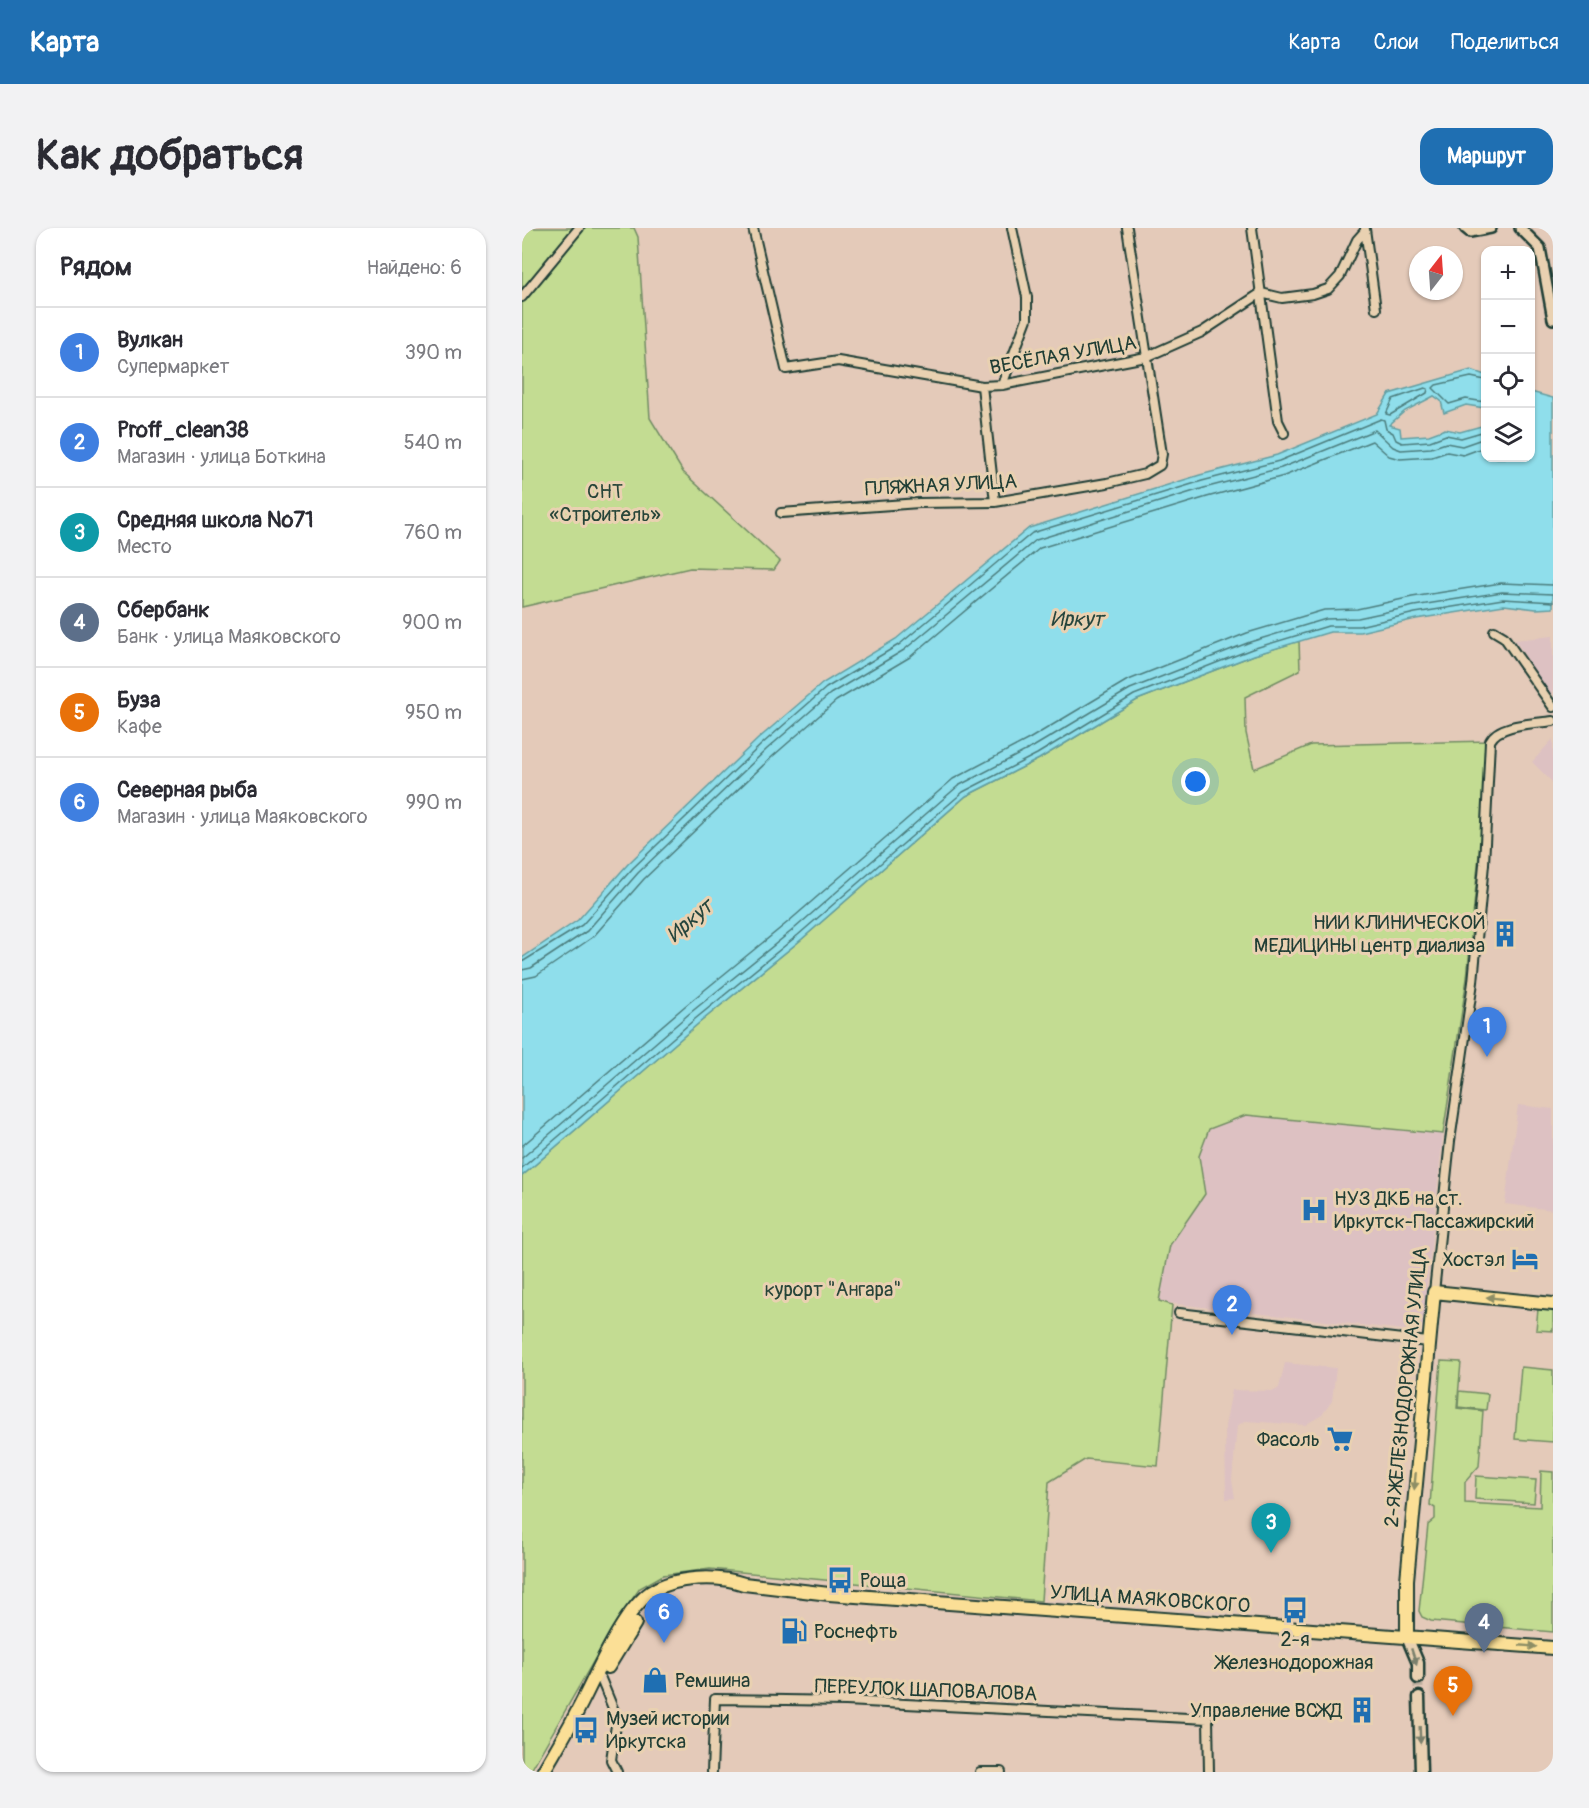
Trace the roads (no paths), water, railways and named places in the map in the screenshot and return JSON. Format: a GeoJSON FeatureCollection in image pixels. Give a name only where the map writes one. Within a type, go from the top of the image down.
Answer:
{"type":"FeatureCollection","features":[{"type":"Feature","properties":{"kind":"main road"},"geometry":{"type":"LineString","coordinates":[[1434,1292],[1553,1304]]}},
{"type":"Feature","properties":{"kind":"main road","name":"2-Я ЖЕЛЕЗНОДОРОЖНАЯ УЛИЦА"},"geometry":{"type":"LineString","coordinates":[[1418,1678],[1418,1663],[1407,1637],[1407,1580],[1434,1292]]}},
{"type":"Feature","properties":{"kind":"main road","name":"УЛИЦА МАЯКОВСКОГО"},"geometry":{"type":"LineString","coordinates":[[543,1772],[579,1710],[614,1641],[651,1592],[670,1584],[700,1579],[732,1580],[744,1584],[851,1596],[1553,1648]]}},
{"type":"Feature","properties":{"kind":"main road","name":"УЛИЦА МАЯКОВСКОГО"},"geometry":{"type":"LineString","coordinates":[[579,1710],[638,1619],[661,1595],[686,1587],[710,1585],[735,1588],[744,1584]]}},
{"type":"Feature","properties":{"kind":"main road"},"geometry":{"type":"LineString","coordinates":[[1419,1697],[1421,1772]]}},
{"type":"Feature","properties":{"kind":"street"},"geometry":{"type":"LineString","coordinates":[[522,297],[579,228]]}},
{"type":"Feature","properties":{"kind":"street","name":"ВЕСЁЛАЯ УЛИЦА"},"geometry":{"type":"LineString","coordinates":[[753,228],[786,369],[838,361],[982,386],[1002,386],[1146,357],[1202,332],[1261,293]]}},
{"type":"Feature","properties":{"kind":"street"},"geometry":{"type":"LineString","coordinates":[[1002,386],[1027,319],[1027,297],[1012,228]]}},
{"type":"Feature","properties":{"kind":"street"},"geometry":{"type":"LineString","coordinates":[[1127,228],[1146,357]]}},
{"type":"Feature","properties":{"kind":"street"},"geometry":{"type":"LineString","coordinates":[[1252,228],[1278,421],[1284,433]]}},
{"type":"Feature","properties":{"kind":"street"},"geometry":{"type":"LineString","coordinates":[[1465,228],[1470,232],[1491,228]]}},
{"type":"Feature","properties":{"kind":"street"},"geometry":{"type":"LineString","coordinates":[[1520,228],[1540,248],[1553,319]]}},
{"type":"Feature","properties":{"kind":"street"},"geometry":{"type":"LineString","coordinates":[[1261,293],[1282,298],[1307,296],[1328,289],[1340,276],[1365,229]]}},
{"type":"Feature","properties":{"kind":"street"},"geometry":{"type":"LineString","coordinates":[[1365,229],[1376,309]]}},
{"type":"Feature","properties":{"kind":"street","name":"ПЛЯЖНАЯ УЛИЦА"},"geometry":{"type":"LineString","coordinates":[[781,513],[801,509],[919,502],[995,502],[1145,474],[1160,465],[1162,454],[1146,357]]}},
{"type":"Feature","properties":{"kind":"street"},"geometry":{"type":"LineString","coordinates":[[982,386],[995,502]]}},
{"type":"Feature","properties":{"kind":"street"},"geometry":{"type":"LineString","coordinates":[[1494,631],[1504,637],[1553,707]]}},
{"type":"Feature","properties":{"kind":"street","name":"2-Я ЖЕЛЕЗНОДОРОЖНАЯ УЛИЦА"},"geometry":{"type":"LineString","coordinates":[[1434,1292],[1450,1141],[1473,982],[1484,864],[1490,741],[1502,729],[1553,721]]}},
{"type":"Feature","properties":{"kind":"street"},"geometry":{"type":"LineString","coordinates":[[1179,1313],[1428,1342]]}},
{"type":"Feature","properties":{"kind":"street"},"geometry":{"type":"LineString","coordinates":[[601,1679],[617,1718],[611,1760],[617,1772]]}},
{"type":"Feature","properties":{"kind":"street","name":"ПЕРЕУЛОК ШАПОВАЛОВА"},"geometry":{"type":"LineString","coordinates":[[712,1772],[715,1699],[846,1701],[1208,1719],[1209,1772]]}},
{"type":"Feature","properties":{"kind":"street"},"geometry":{"type":"LineString","coordinates":[[980,1772],[1001,1772]]}},
{"type":"Feature","properties":{"kind":"water","name":"Иркут"},"geometry":{"type":"Polygon","coordinates":[[[1471,370],[1481,374],[1481,407],[1466,405],[1444,413],[1441,401],[1434,396],[1405,411],[1389,425],[1400,428],[1401,437],[1429,435],[1445,429],[1460,432],[1481,426],[1481,462],[1535,462],[1535,393],[1553,398],[1553,608],[1536,609],[1504,605],[1416,619],[1360,632],[1330,632],[1254,655],[1137,700],[1039,759],[966,796],[802,939],[699,1023],[522,1176],[522,958],[578,920],[628,864],[758,739],[823,683],[896,639],[1029,528],[1200,475],[1277,455],[1377,414],[1389,394],[1471,370]]]}},
{"type":"Feature","properties":{"kind":"tunnel"},"geometry":{"type":"LineString","coordinates":[[1418,1678],[1419,1697]]}},
{"type":"Feature","properties":{"kind":"place","name":"НИИ КЛИНИЧЕСКОЙ МЕДИЦИНЫ центр диализа"},"geometry":{"type":"Point","coordinates":[1505,934]}},
{"type":"Feature","properties":{"kind":"place","name":"Вулкан"},"geometry":{"type":"Point","coordinates":[1487,1057]}},
{"type":"Feature","properties":{"kind":"place","name":"НУЗ ДКБ на ст. Иркутск-Пассажирский"},"geometry":{"type":"Point","coordinates":[1314,1210]}},
{"type":"Feature","properties":{"kind":"place","name":"Хостэл"},"geometry":{"type":"Point","coordinates":[1525,1259]}},
{"type":"Feature","properties":{"kind":"place","name":"Proff_clean38"},"geometry":{"type":"Point","coordinates":[1232,1335]}},
{"type":"Feature","properties":{"kind":"place","name":"Фасоль"},"geometry":{"type":"Point","coordinates":[1340,1439]}},
{"type":"Feature","properties":{"kind":"place","name":"Средняя школа №71"},"geometry":{"type":"Point","coordinates":[1271,1553]}},
{"type":"Feature","properties":{"kind":"place","name":"Роща"},"geometry":{"type":"Point","coordinates":[840,1580]}},
{"type":"Feature","properties":{"kind":"place","name":"2-я Железнодорожная"},"geometry":{"type":"Point","coordinates":[1295,1610]}},
{"type":"Feature","properties":{"kind":"place","name":"Роснефть"},"geometry":{"type":"Point","coordinates":[794,1631]}},
{"type":"Feature","properties":{"kind":"place","name":"Северная рыба"},"geometry":{"type":"Point","coordinates":[664,1643]}},
{"type":"Feature","properties":{"kind":"place","name":"Сбербанк"},"geometry":{"type":"Point","coordinates":[1484,1653]}},
{"type":"Feature","properties":{"kind":"place","name":"Ремшина"},"geometry":{"type":"Point","coordinates":[655,1680]}},
{"type":"Feature","properties":{"kind":"place","name":"Управление ВСЖД"},"geometry":{"type":"Point","coordinates":[1362,1710]}},
{"type":"Feature","properties":{"kind":"place","name":"Буза"},"geometry":{"type":"Point","coordinates":[1453,1716]}},
{"type":"Feature","properties":{"kind":"place","name":"Музей истории Иркутска"},"geometry":{"type":"Point","coordinates":[586,1730]}},
{"type":"Feature","properties":{"kind":"park label","name":"СНТ «Строитель»"},"geometry":{"type":"Point","coordinates":[605,502]}},
{"type":"Feature","properties":{"kind":"park label","name":"курорт \"Ангара\""},"geometry":{"type":"Point","coordinates":[833,1289]}}]}
